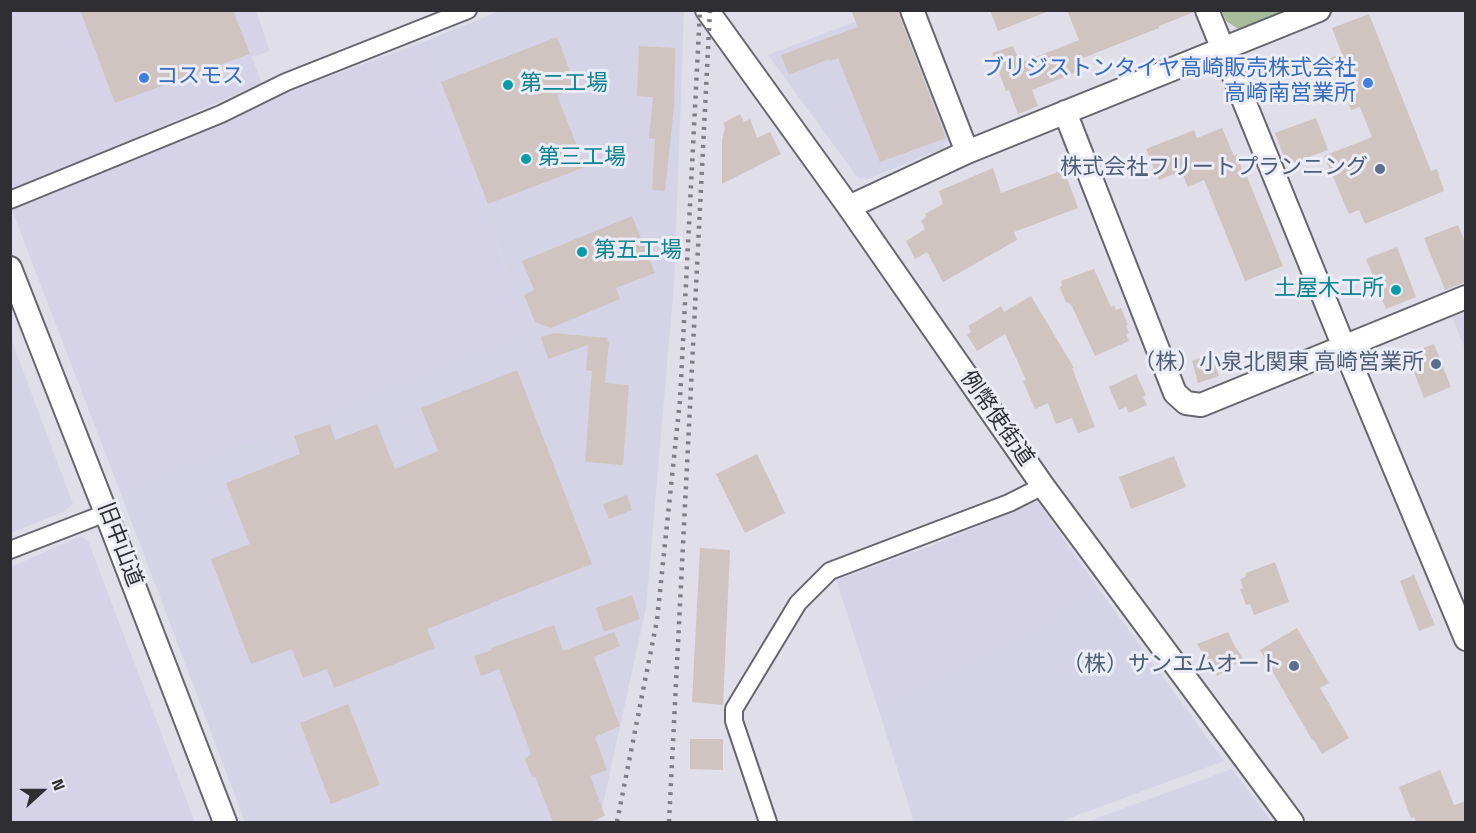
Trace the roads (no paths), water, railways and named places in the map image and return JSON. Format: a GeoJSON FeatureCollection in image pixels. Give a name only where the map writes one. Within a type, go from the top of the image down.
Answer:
{"type":"FeatureCollection","features":[{"type":"Feature","properties":{"kind":"street"},"geometry":{"type":"LineString","coordinates":[[10,200],[221,114],[286,82],[468,10]]}},
{"type":"Feature","properties":{"kind":"street","name":"例幣使街道"},"geometry":{"type":"LineString","coordinates":[[707,10],[849,207],[1043,486],[1292,822]]}},
{"type":"Feature","properties":{"kind":"street"},"geometry":{"type":"LineString","coordinates":[[912,10],[967,152]]}},
{"type":"Feature","properties":{"kind":"street"},"geometry":{"type":"LineString","coordinates":[[1207,10],[1466,639]]}},
{"type":"Feature","properties":{"kind":"street"},"geometry":{"type":"LineString","coordinates":[[849,207],[967,152],[1319,10]]}},
{"type":"Feature","properties":{"kind":"street"},"geometry":{"type":"LineString","coordinates":[[1065,112],[1175,393],[1186,404],[1201,405],[1466,297]]}},
{"type":"Feature","properties":{"kind":"street","name":"旧中山道"},"geometry":{"type":"LineString","coordinates":[[10,268],[225,822]]}},
{"type":"Feature","properties":{"kind":"street"},"geometry":{"type":"LineString","coordinates":[[768,822],[734,722],[734,709],[798,603],[830,571],[1009,503],[1043,486]]}},
{"type":"Feature","properties":{"kind":"street"},"geometry":{"type":"LineString","coordinates":[[10,550],[106,513]]}},
{"type":"Feature","properties":{"kind":"railway"},"geometry":{"type":"LineString","coordinates":[[617,822],[657,620],[680,400],[700,10]]}},
{"type":"Feature","properties":{"kind":"railway"},"geometry":{"type":"LineString","coordinates":[[669,822],[710,10]]}},
{"type":"Feature","properties":{"kind":"place","name":"コスモス"},"geometry":{"type":"Point","coordinates":[144,78]}},
{"type":"Feature","properties":{"kind":"place","name":"ブリジストンタイヤ高崎販売株式会社 高崎南営業所"},"geometry":{"type":"Point","coordinates":[1368,83]}},
{"type":"Feature","properties":{"kind":"place","name":"第二工場"},"geometry":{"type":"Point","coordinates":[508,85]}},
{"type":"Feature","properties":{"kind":"place","name":"第三工場"},"geometry":{"type":"Point","coordinates":[526,159]}},
{"type":"Feature","properties":{"kind":"place","name":"株式会社フリートプランニング"},"geometry":{"type":"Point","coordinates":[1380,169]}},
{"type":"Feature","properties":{"kind":"place","name":"第五工場"},"geometry":{"type":"Point","coordinates":[582,252]}},
{"type":"Feature","properties":{"kind":"place","name":"土屋木工所"},"geometry":{"type":"Point","coordinates":[1396,290]}},
{"type":"Feature","properties":{"kind":"place","name":"（株）小泉北関東 高崎営業所"},"geometry":{"type":"Point","coordinates":[1436,364]}},
{"type":"Feature","properties":{"kind":"place","name":"（株）サンエムオート"},"geometry":{"type":"Point","coordinates":[1294,666]}}]}
